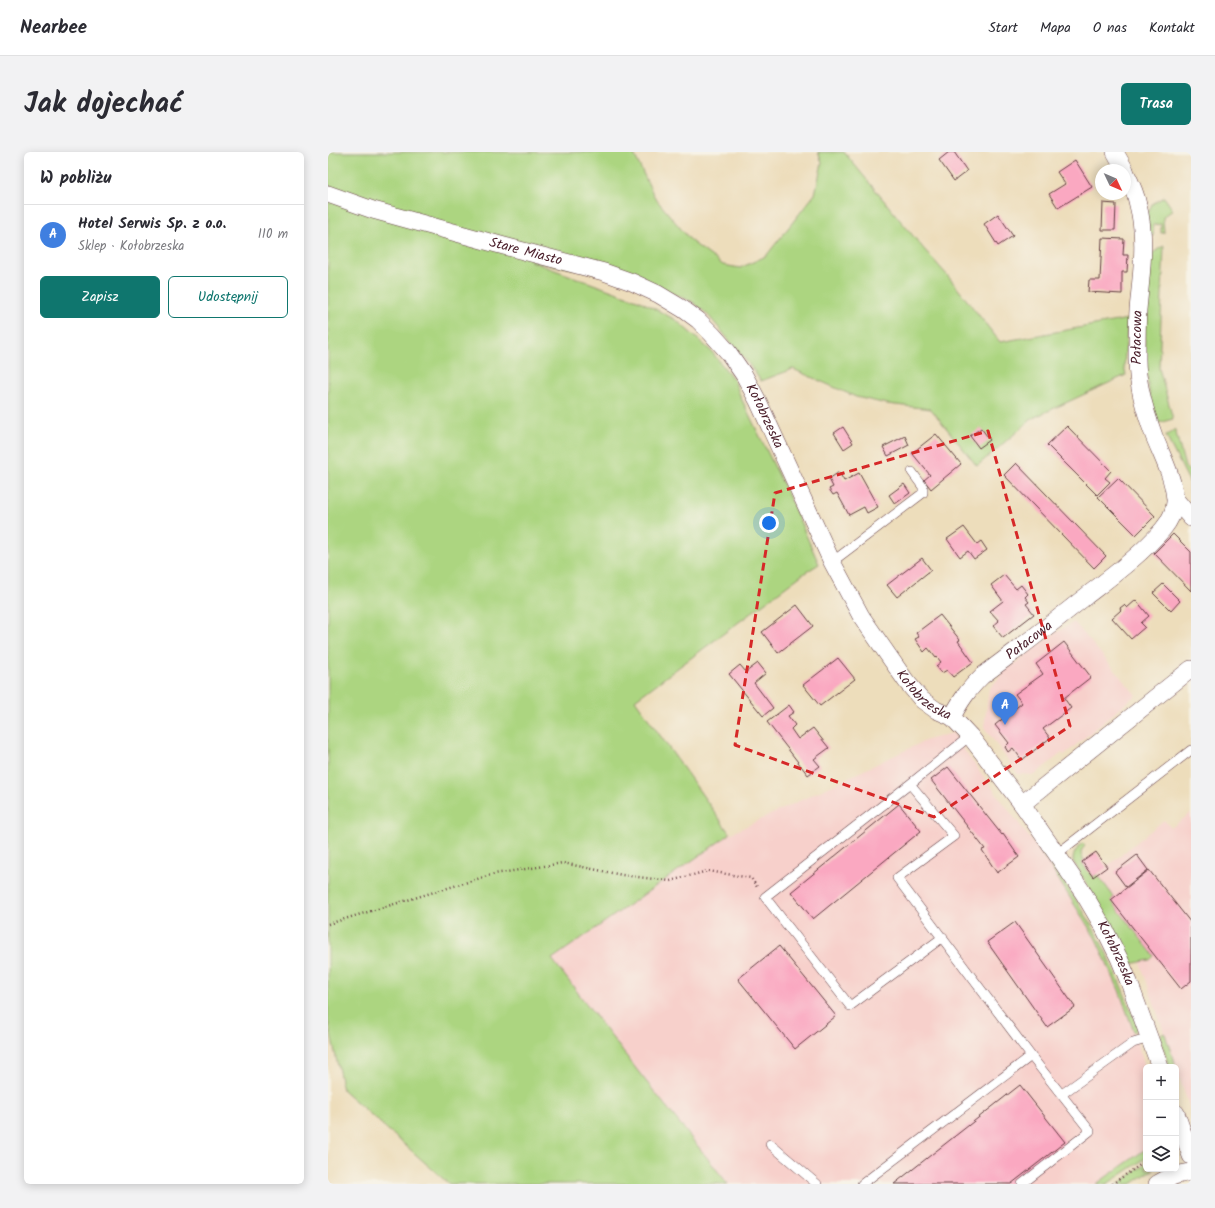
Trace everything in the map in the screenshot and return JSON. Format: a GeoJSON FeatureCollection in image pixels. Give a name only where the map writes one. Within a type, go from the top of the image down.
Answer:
{"type":"FeatureCollection","features":[{"type":"Feature","properties":{"kind":"street","name":"Pałacowa"},"geometry":{"type":"LineString","coordinates":[[1115,152],[1122,164]]}},
{"type":"Feature","properties":{"kind":"street","name":"Pałacowa"},"geometry":{"type":"LineString","coordinates":[[1131,184],[1138,204],[1142,237],[1142,267],[1138,319],[1137,360],[1139,380],[1144,406],[1171,478],[1176,500],[1191,518]]}},
{"type":"Feature","properties":{"kind":"street","name":"Stare Miasto"},"geometry":{"type":"LineString","coordinates":[[328,194],[373,210],[604,272],[632,282],[658,294],[683,309],[698,320],[712,334]]}},
{"type":"Feature","properties":{"kind":"street","name":"Kołobrzeska"},"geometry":{"type":"LineString","coordinates":[[712,334],[728,352],[744,375],[758,401],[832,562],[861,616],[906,681],[922,700],[936,710],[952,717],[970,736],[1022,804],[1084,894],[1119,958],[1159,1064]]}},
{"type":"Feature","properties":{"kind":"street","name":"Pałacowa"},"geometry":{"type":"LineString","coordinates":[[952,717],[962,698],[982,676],[1142,551],[1164,528],[1172,514],[1176,500]]}},
{"type":"Feature","properties":{"kind":"street"},"geometry":{"type":"LineString","coordinates":[[1022,804],[1191,669]]}},
{"type":"Feature","properties":{"kind":"street"},"geometry":{"type":"LineString","coordinates":[[1179,1122],[1191,1156]]}},
{"type":"Feature","properties":{"kind":"street"},"geometry":{"type":"LineString","coordinates":[[1157,1184],[1170,1176],[1191,1172]]}},
{"type":"Feature","properties":{"kind":"lane"},"geometry":{"type":"LineString","coordinates":[[832,562],[923,493],[922,487],[912,472]]}},
{"type":"Feature","properties":{"kind":"lane"},"geometry":{"type":"LineString","coordinates":[[943,937],[850,1006],[765,897],[970,736]]}},
{"type":"Feature","properties":{"kind":"lane"},"geometry":{"type":"LineString","coordinates":[[1057,854],[1191,750]]}},
{"type":"Feature","properties":{"kind":"lane"},"geometry":{"type":"LineString","coordinates":[[910,784],[954,836],[897,878],[1090,1131],[1022,1184]]}},
{"type":"Feature","properties":{"kind":"lane"},"geometry":{"type":"LineString","coordinates":[[1062,1094],[1133,1043],[1150,1038]]}},
{"type":"Feature","properties":{"kind":"lane"},"geometry":{"type":"LineString","coordinates":[[862,1184],[1032,1056]]}},
{"type":"Feature","properties":{"kind":"lane"},"geometry":{"type":"LineString","coordinates":[[770,1144],[817,1184]]}},
{"type":"Feature","properties":{"kind":"path"},"geometry":{"type":"LineString","coordinates":[[328,924],[494,874],[563,863],[622,875],[670,881],[708,871],[751,878],[765,897]]}},
{"type":"Feature","properties":{"kind":"path"},"geometry":{"type":"LineString","coordinates":[[1112,1184],[1143,1163]]}},
{"type":"Feature","properties":{"kind":"highlighted area"},"geometry":{"type":"Polygon","coordinates":[[[988,431],[1070,726],[934,817],[735,745],[775,493],[988,431]]]}},
{"type":"Feature","properties":{"kind":"shaded area"},"geometry":{"type":"Polygon","coordinates":[[[1074,622],[1136,695],[1064,755],[1062,753],[1034,775],[1018,774],[984,727],[989,689],[1005,671],[1052,635],[1074,622]]]}},
{"type":"Feature","properties":{"kind":"shaded area"},"geometry":{"type":"Polygon","coordinates":[[[953,733],[969,757],[1047,861],[1096,939],[1119,990],[1144,1064],[1143,1064],[1143,1151],[1096,1184],[728,1184],[637,1070],[552,959],[730,834],[927,740],[953,733]]]}},
{"type":"Feature","properties":{"kind":"shaded area"},"geometry":{"type":"Polygon","coordinates":[[[1191,813],[1191,1112],[1179,1077],[1179,1064],[1175,1064],[1128,927],[1093,878],[1164,820],[1171,828],[1191,813]]]}},
{"type":"Feature","properties":{"kind":"green space"},"geometry":{"type":"Polygon","coordinates":[[[328,152],[633,152],[655,198],[692,242],[723,265],[740,268],[766,256],[815,194],[822,163],[818,152],[844,152],[947,275],[1000,342],[1128,319],[1124,367],[1126,375],[1033,418],[977,466],[931,409],[887,404],[856,397],[793,369],[761,381],[745,359],[708,315],[693,302],[642,281],[530,261],[640,301],[676,320],[711,351],[734,380],[819,564],[803,574],[635,700],[730,834],[552,959],[637,1070],[728,1184],[449,1184],[343,1090],[328,1020],[328,152]]]}},
{"type":"Feature","properties":{"kind":"green space"},"geometry":{"type":"Polygon","coordinates":[[[1164,197],[1173,210],[1163,217],[1164,233],[1161,233],[1161,224],[1153,225],[1153,236],[1149,234],[1147,215],[1152,204],[1164,197]]]}},
{"type":"Feature","properties":{"kind":"green space"},"geometry":{"type":"Polygon","coordinates":[[[1164,246],[1159,368],[1173,419],[1158,423],[1152,403],[1145,361],[1145,318],[1150,255],[1164,246]]]}},
{"type":"Feature","properties":{"kind":"green space"},"geometry":{"type":"Polygon","coordinates":[[[1175,429],[1185,467],[1191,473],[1190,493],[1190,484],[1188,479],[1166,436],[1175,429]]]}},
{"type":"Feature","properties":{"kind":"green space"},"geometry":{"type":"Polygon","coordinates":[[[1083,843],[1085,846],[1081,853],[1084,860],[1082,863],[1093,877],[1097,874],[1114,897],[1111,900],[1154,956],[1150,960],[1130,964],[1116,933],[1073,861],[1076,851],[1083,843]]]}},
{"type":"Feature","properties":{"kind":"green space"},"geometry":{"type":"Polygon","coordinates":[[[1038,849],[1042,849],[1071,892],[1104,948],[1120,982],[1138,1028],[1134,1032],[1119,990],[1096,939],[1038,849]]]}},
{"type":"Feature","properties":{"kind":"green space"},"geometry":{"type":"Polygon","coordinates":[[[1164,1033],[1165,1034],[1175,1064],[1168,1064],[1160,1036],[1164,1033]]]}},
{"type":"Feature","properties":{"kind":"green space"},"geometry":{"type":"Polygon","coordinates":[[[1143,1151],[1143,1160],[1107,1184],[1096,1184],[1143,1151]]]}},
{"type":"Feature","properties":{"kind":"green space"},"geometry":{"type":"Polygon","coordinates":[[[1143,1166],[1143,1172],[1149,1172],[1131,1184],[1118,1184],[1143,1166]]]}},
{"type":"Feature","properties":{"kind":"building"},"geometry":{"type":"Polygon","coordinates":[[[949,152],[954,152],[967,171],[954,181],[939,160],[949,152]]]}},
{"type":"Feature","properties":{"kind":"building"},"geometry":{"type":"Polygon","coordinates":[[[1075,160],[1092,187],[1058,208],[1049,194],[1065,184],[1057,172],[1075,160]]]}},
{"type":"Feature","properties":{"kind":"building"},"geometry":{"type":"Polygon","coordinates":[[[1103,203],[1116,204],[1115,230],[1102,230],[1103,203]]]}},
{"type":"Feature","properties":{"kind":"building"},"geometry":{"type":"Polygon","coordinates":[[[998,214],[1013,236],[998,246],[984,224],[998,214]]]}},
{"type":"Feature","properties":{"kind":"building"},"geometry":{"type":"Polygon","coordinates":[[[1102,238],[1124,239],[1123,255],[1128,255],[1127,272],[1122,272],[1122,294],[1088,292],[1089,280],[1100,280],[1102,238]]]}},
{"type":"Feature","properties":{"kind":"building"},"geometry":{"type":"Polygon","coordinates":[[[1067,426],[1111,471],[1105,478],[1110,482],[1097,495],[1047,445],[1067,426]]]}},
{"type":"Feature","properties":{"kind":"building"},"geometry":{"type":"Polygon","coordinates":[[[843,427],[853,443],[844,449],[834,433],[843,427]]]}},
{"type":"Feature","properties":{"kind":"building"},"geometry":{"type":"Polygon","coordinates":[[[981,428],[990,440],[979,448],[970,436],[981,428]]]}},
{"type":"Feature","properties":{"kind":"building"},"geometry":{"type":"Polygon","coordinates":[[[936,434],[961,464],[931,489],[924,480],[930,475],[912,453],[936,434]]]}},
{"type":"Feature","properties":{"kind":"building"},"geometry":{"type":"Polygon","coordinates":[[[905,436],[909,445],[888,456],[883,447],[905,436]]]}},
{"type":"Feature","properties":{"kind":"building"},"geometry":{"type":"Polygon","coordinates":[[[1016,463],[1106,556],[1094,568],[1004,475],[1016,463]]]}},
{"type":"Feature","properties":{"kind":"building"},"geometry":{"type":"Polygon","coordinates":[[[839,472],[844,481],[859,473],[878,507],[867,513],[864,507],[849,515],[837,493],[833,495],[829,489],[833,487],[829,479],[839,472]]]}},
{"type":"Feature","properties":{"kind":"building"},"geometry":{"type":"Polygon","coordinates":[[[1118,478],[1155,516],[1136,535],[1098,497],[1118,478]]]}},
{"type":"Feature","properties":{"kind":"building"},"geometry":{"type":"Polygon","coordinates":[[[904,484],[910,493],[895,504],[889,495],[904,484]]]}},
{"type":"Feature","properties":{"kind":"building"},"geometry":{"type":"Polygon","coordinates":[[[964,527],[977,544],[981,541],[987,550],[974,559],[968,551],[960,557],[947,539],[964,527]]]}},
{"type":"Feature","properties":{"kind":"building"},"geometry":{"type":"Polygon","coordinates":[[[1173,534],[1191,552],[1191,591],[1154,553],[1173,534]]]}},
{"type":"Feature","properties":{"kind":"building"},"geometry":{"type":"Polygon","coordinates":[[[922,558],[931,570],[897,597],[887,585],[922,558]]]}},
{"type":"Feature","properties":{"kind":"building"},"geometry":{"type":"Polygon","coordinates":[[[1004,575],[1016,589],[1021,585],[1028,594],[1025,597],[1029,602],[1026,604],[1034,614],[1003,638],[993,626],[999,621],[990,611],[1003,601],[991,585],[1004,575]]]}},
{"type":"Feature","properties":{"kind":"building"},"geometry":{"type":"Polygon","coordinates":[[[1163,584],[1180,601],[1171,611],[1153,593],[1163,584]]]}},
{"type":"Feature","properties":{"kind":"building"},"geometry":{"type":"Polygon","coordinates":[[[1136,600],[1149,616],[1141,623],[1145,627],[1131,639],[1112,618],[1124,605],[1127,608],[1136,600]]]}},
{"type":"Feature","properties":{"kind":"building"},"geometry":{"type":"Polygon","coordinates":[[[797,605],[813,626],[778,653],[762,632],[797,605]]]}},
{"type":"Feature","properties":{"kind":"building"},"geometry":{"type":"Polygon","coordinates":[[[940,615],[960,640],[958,641],[973,662],[953,677],[947,670],[942,673],[936,666],[941,662],[928,648],[924,652],[915,639],[919,637],[916,633],[940,615]]]}},
{"type":"Feature","properties":{"kind":"building"},"geometry":{"type":"Polygon","coordinates":[[[1064,642],[1091,677],[1064,698],[1071,708],[1043,729],[1050,738],[1022,760],[1013,748],[1008,752],[1005,747],[1009,743],[995,725],[1022,703],[1015,694],[1043,674],[1036,664],[1064,642]]]}},
{"type":"Feature","properties":{"kind":"building"},"geometry":{"type":"Polygon","coordinates":[[[838,658],[855,679],[820,706],[803,685],[838,658]]]}},
{"type":"Feature","properties":{"kind":"building"},"geometry":{"type":"Polygon","coordinates":[[[758,663],[766,673],[754,683],[773,708],[763,716],[729,674],[740,665],[746,672],[758,663]]]}},
{"type":"Feature","properties":{"kind":"building"},"geometry":{"type":"Polygon","coordinates":[[[789,705],[794,712],[788,716],[795,725],[791,729],[798,739],[813,728],[829,748],[814,759],[820,766],[808,775],[767,722],[789,705]]]}},
{"type":"Feature","properties":{"kind":"building"},"geometry":{"type":"Polygon","coordinates":[[[948,767],[1002,835],[1003,834],[1019,857],[997,873],[982,850],[985,849],[931,780],[948,767]]]}},
{"type":"Feature","properties":{"kind":"building"},"geometry":{"type":"Polygon","coordinates":[[[899,804],[921,831],[813,919],[791,892],[899,804]]]}},
{"type":"Feature","properties":{"kind":"building"},"geometry":{"type":"Polygon","coordinates":[[[1096,852],[1107,867],[1093,877],[1082,862],[1096,852]]]}},
{"type":"Feature","properties":{"kind":"building"},"geometry":{"type":"Polygon","coordinates":[[[1137,855],[1148,870],[1126,887],[1115,872],[1137,855]]]}},
{"type":"Feature","properties":{"kind":"building"},"geometry":{"type":"Polygon","coordinates":[[[1149,870],[1191,923],[1191,981],[1181,989],[1111,900],[1149,870]]]}},
{"type":"Feature","properties":{"kind":"building"},"geometry":{"type":"Polygon","coordinates":[[[1015,922],[1075,1007],[1047,1027],[987,942],[1015,922]]]}},
{"type":"Feature","properties":{"kind":"building"},"geometry":{"type":"Polygon","coordinates":[[[779,946],[836,1016],[795,1049],[738,979],[779,946]]]}},
{"type":"Feature","properties":{"kind":"building"},"geometry":{"type":"Polygon","coordinates":[[[1020,1085],[1065,1142],[1011,1184],[894,1184],[1020,1085]]]}},
{"type":"Feature","properties":{"kind":"place","name":"Hotel Serwis Sp. z o.o."},"geometry":{"type":"Point","coordinates":[1005,725]}}]}
